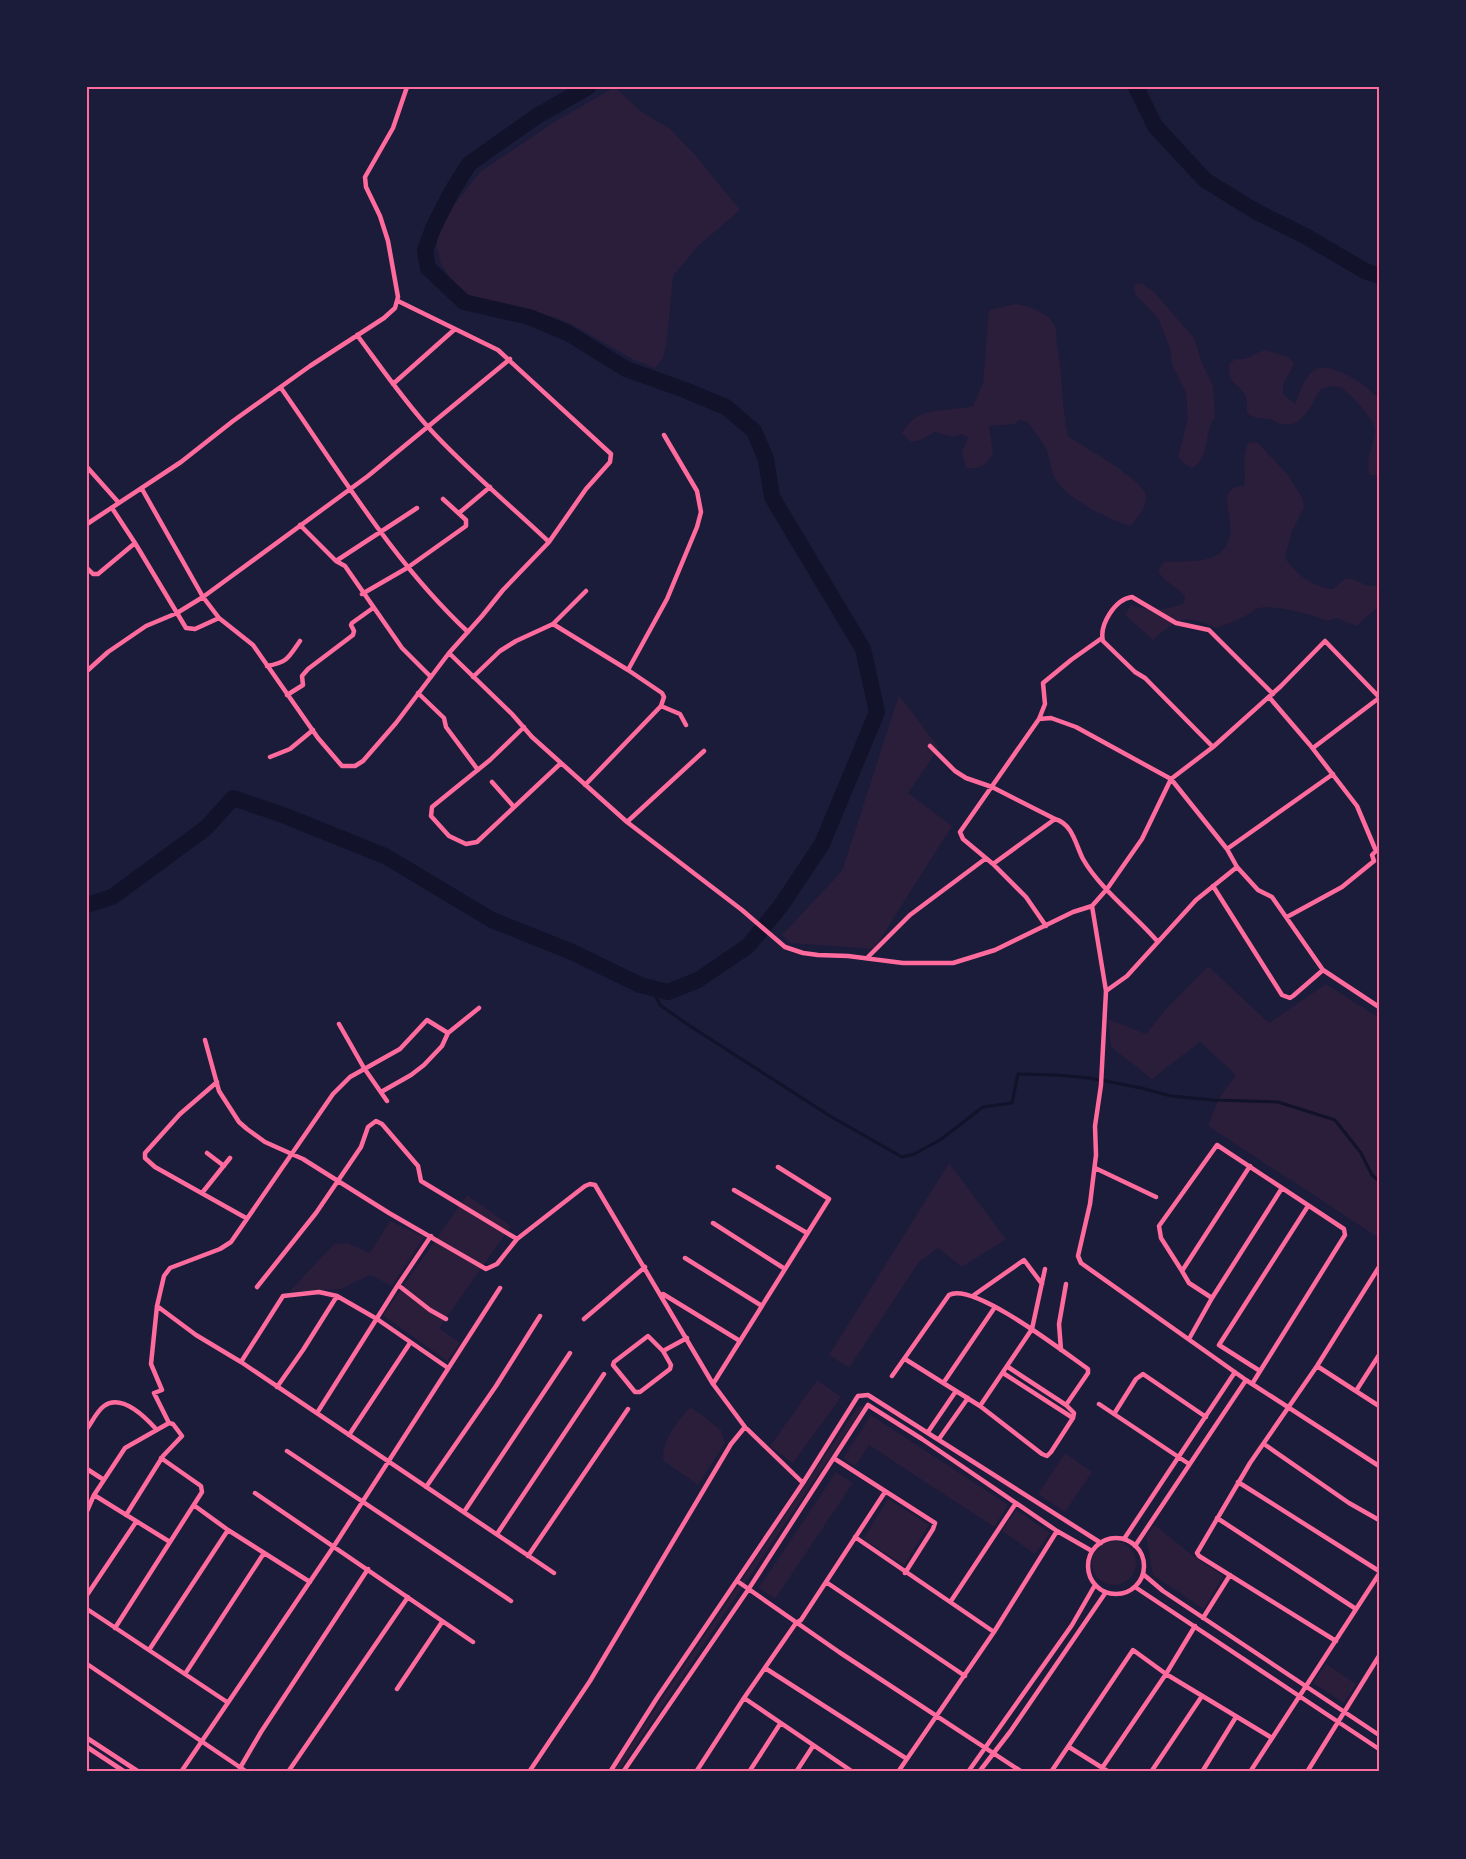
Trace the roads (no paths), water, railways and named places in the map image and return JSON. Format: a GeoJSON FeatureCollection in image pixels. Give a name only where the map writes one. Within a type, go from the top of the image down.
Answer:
{"type":"FeatureCollection","features":[{"type":"Feature","properties":{"kind":"street"},"geometry":{"type":"LineString","coordinates":[[87,524],[142,489],[281,388],[392,312],[398,301],[388,241],[380,216],[366,187],[365,177],[393,128],[407,87]]}},
{"type":"Feature","properties":{"kind":"street"},"geometry":{"type":"LineString","coordinates":[[142,489],[202,597],[219,618],[253,645],[287,695],[342,766],[355,766],[363,761],[396,723],[449,652],[549,542],[586,489],[609,462],[611,454],[510,359],[478,339],[398,301]]}},
{"type":"Feature","properties":{"kind":"street"},"geometry":{"type":"LineString","coordinates":[[393,384],[455,329]]}},
{"type":"Feature","properties":{"kind":"street"},"geometry":{"type":"LineString","coordinates":[[357,335],[429,428],[549,542]]}},
{"type":"Feature","properties":{"kind":"street"},"geometry":{"type":"LineString","coordinates":[[87,671],[108,652],[146,627],[177,613],[202,597],[351,489],[429,428],[510,359]]}},
{"type":"Feature","properties":{"kind":"street"},"geometry":{"type":"LineString","coordinates":[[281,388],[407,568],[445,611],[468,632]]}},
{"type":"Feature","properties":{"kind":"street"},"geometry":{"type":"LineString","coordinates":[[628,670],[664,606],[701,512],[697,490],[664,435]]}},
{"type":"Feature","properties":{"kind":"street"},"geometry":{"type":"LineString","coordinates":[[87,467],[119,503]]}},
{"type":"Feature","properties":{"kind":"street"},"geometry":{"type":"LineString","coordinates":[[459,513],[490,487]]}},
{"type":"Feature","properties":{"kind":"street"},"geometry":{"type":"LineString","coordinates":[[362,594],[407,568],[466,526],[466,520],[443,499]]}},
{"type":"Feature","properties":{"kind":"street"},"geometry":{"type":"LineString","coordinates":[[112,508],[186,628],[192,630],[219,618]]}},
{"type":"Feature","properties":{"kind":"street"},"geometry":{"type":"LineString","coordinates":[[336,561],[417,508]]}},
{"type":"Feature","properties":{"kind":"street"},"geometry":{"type":"LineString","coordinates":[[300,525],[336,561],[345,566],[362,594],[402,648],[431,677]]}},
{"type":"Feature","properties":{"kind":"street"},"geometry":{"type":"LineString","coordinates":[[87,568],[93,574],[98,574],[135,543]]}},
{"type":"Feature","properties":{"kind":"street"},"geometry":{"type":"LineString","coordinates":[[473,677],[500,651],[553,624],[586,591]]}},
{"type":"Feature","properties":{"kind":"street"},"geometry":{"type":"LineString","coordinates":[[1046,926],[1026,897],[993,864],[963,839],[960,832],[1039,719],[1045,704],[1043,683],[1102,638],[1115,607],[1126,598],[1132,597],[1176,622],[1209,630],[1271,695],[1357,806],[1377,850],[1372,855],[1374,861],[1342,887],[1287,917]]}},
{"type":"Feature","properties":{"kind":"street"},"geometry":{"type":"LineString","coordinates":[[287,695],[303,685],[302,676],[308,669],[354,634],[352,623],[373,608]]}},
{"type":"Feature","properties":{"kind":"street"},"geometry":{"type":"LineString","coordinates":[[553,624],[628,670],[662,693],[664,697],[661,706],[585,785]]}},
{"type":"Feature","properties":{"kind":"street"},"geometry":{"type":"LineString","coordinates":[[1102,638],[1108,647],[1135,672],[1146,678],[1213,747]]}},
{"type":"Feature","properties":{"kind":"street"},"geometry":{"type":"LineString","coordinates":[[267,666],[288,660],[300,641]]}},
{"type":"Feature","properties":{"kind":"street"},"geometry":{"type":"LineString","coordinates":[[449,652],[561,763],[627,822],[742,910],[785,947],[803,953],[903,963],[953,963],[995,950],[1073,912],[1092,906],[1107,889],[1142,838],[1171,779],[1213,747],[1271,695],[1325,641],[1379,698],[1313,748]]}},
{"type":"Feature","properties":{"kind":"street"},"geometry":{"type":"LineString","coordinates":[[418,693],[444,718],[446,727],[478,770]]}},
{"type":"Feature","properties":{"kind":"street"},"geometry":{"type":"LineString","coordinates":[[661,706],[680,714],[686,724]]}},
{"type":"Feature","properties":{"kind":"street"},"geometry":{"type":"LineString","coordinates":[[1039,719],[1051,718],[1076,727],[1171,779],[1227,849],[1237,867],[1258,890],[1272,897],[1323,970],[1379,1007]]}},
{"type":"Feature","properties":{"kind":"street"},"geometry":{"type":"LineString","coordinates":[[524,727],[478,770],[432,807],[431,816],[449,836],[466,844],[477,842],[561,763]]}},
{"type":"Feature","properties":{"kind":"street"},"geometry":{"type":"LineString","coordinates":[[270,758],[290,749],[313,730]]}},
{"type":"Feature","properties":{"kind":"street"},"geometry":{"type":"LineString","coordinates":[[930,746],[955,771],[966,778],[992,787],[1063,822],[1079,845],[1084,860],[1107,889],[1158,942]]}},
{"type":"Feature","properties":{"kind":"street"},"geometry":{"type":"LineString","coordinates":[[627,822],[704,751]]}},
{"type":"Feature","properties":{"kind":"street"},"geometry":{"type":"LineString","coordinates":[[1227,849],[1333,774]]}},
{"type":"Feature","properties":{"kind":"street"},"geometry":{"type":"LineString","coordinates":[[492,782],[514,807]]}},
{"type":"Feature","properties":{"kind":"street"},"geometry":{"type":"LineString","coordinates":[[993,864],[1055,819]]}},
{"type":"Feature","properties":{"kind":"street"},"geometry":{"type":"LineString","coordinates":[[867,958],[910,915],[985,859]]}},
{"type":"Feature","properties":{"kind":"street"},"geometry":{"type":"LineString","coordinates":[[1106,992],[1127,976],[1196,900],[1237,867]]}},
{"type":"Feature","properties":{"kind":"street"},"geometry":{"type":"LineString","coordinates":[[1213,886],[1282,995],[1290,998],[1323,970]]}},
{"type":"Feature","properties":{"kind":"street"},"geometry":{"type":"LineString","coordinates":[[1092,906],[1106,992],[1101,1085],[1095,1126],[1097,1139],[1095,1168],[1090,1204],[1079,1246],[1079,1260],[1246,1380],[1379,1466]]}},
{"type":"Feature","properties":{"kind":"street"},"geometry":{"type":"LineString","coordinates":[[381,1092],[411,1076],[424,1065],[442,1046],[448,1033],[479,1008]]}},
{"type":"Feature","properties":{"kind":"street"},"geometry":{"type":"LineString","coordinates":[[126,1515],[161,1458],[182,1436],[169,1423],[154,1393],[162,1390],[151,1364],[161,1284],[170,1268],[231,1242],[333,1094],[350,1077],[400,1049],[427,1020],[448,1033]]}},
{"type":"Feature","properties":{"kind":"street"},"geometry":{"type":"LineString","coordinates":[[339,1024],[364,1068],[387,1101]]}},
{"type":"Feature","properties":{"kind":"street"},"geometry":{"type":"LineString","coordinates":[[205,1040],[217,1083],[226,1103],[247,1129],[265,1142],[292,1153],[486,1269],[497,1264],[517,1239],[585,1186],[592,1184],[601,1194],[713,1384],[745,1427],[803,1484]]}},
{"type":"Feature","properties":{"kind":"street"},"geometry":{"type":"LineString","coordinates":[[217,1083],[176,1118],[145,1154],[145,1158],[155,1167],[246,1218]]}},
{"type":"Feature","properties":{"kind":"street"},"geometry":{"type":"LineString","coordinates":[[256,1287],[316,1213],[361,1147],[368,1127],[376,1121],[418,1166],[421,1181],[517,1239]]}},
{"type":"Feature","properties":{"kind":"street"},"geometry":{"type":"LineString","coordinates":[[1212,1298],[1189,1283],[1161,1238],[1159,1226],[1214,1146],[1220,1145],[1344,1229],[1345,1235],[1252,1384]]}},
{"type":"Feature","properties":{"kind":"street"},"geometry":{"type":"LineString","coordinates":[[207,1153],[224,1166]]}},
{"type":"Feature","properties":{"kind":"street"},"geometry":{"type":"LineString","coordinates":[[202,1193],[230,1158]]}},
{"type":"Feature","properties":{"kind":"street"},"geometry":{"type":"LineString","coordinates":[[1182,1271],[1250,1166]]}},
{"type":"Feature","properties":{"kind":"street"},"geometry":{"type":"LineString","coordinates":[[713,1384],[829,1199],[778,1167]]}},
{"type":"Feature","properties":{"kind":"street"},"geometry":{"type":"LineString","coordinates":[[1095,1168],[1156,1197]]}},
{"type":"Feature","properties":{"kind":"street"},"geometry":{"type":"LineString","coordinates":[[1189,1339],[1212,1298],[1282,1188]]}},
{"type":"Feature","properties":{"kind":"street"},"geometry":{"type":"LineString","coordinates":[[734,1190],[807,1233]]}},
{"type":"Feature","properties":{"kind":"street"},"geometry":{"type":"LineString","coordinates":[[1260,1371],[1219,1344],[1308,1206]]}},
{"type":"Feature","properties":{"kind":"street"},"geometry":{"type":"LineString","coordinates":[[713,1223],[785,1269]]}},
{"type":"Feature","properties":{"kind":"street"},"geometry":{"type":"LineString","coordinates":[[316,1413],[432,1236]]}},
{"type":"Feature","properties":{"kind":"street"},"geometry":{"type":"LineString","coordinates":[[685,1258],[762,1306]]}},
{"type":"Feature","properties":{"kind":"street"},"geometry":{"type":"LineString","coordinates":[[974,1295],[1024,1260],[1042,1284]]}},
{"type":"Feature","properties":{"kind":"street"},"geometry":{"type":"LineString","coordinates":[[584,1318],[645,1267]]}},
{"type":"Feature","properties":{"kind":"street"},"geometry":{"type":"LineString","coordinates":[[1336,1641],[1197,1554],[1197,1550],[1238,1482],[1290,1408],[1379,1267]]}},
{"type":"Feature","properties":{"kind":"street"},"geometry":{"type":"LineString","coordinates":[[980,1406],[1032,1329],[1045,1269]]}},
{"type":"Feature","properties":{"kind":"street"},"geometry":{"type":"LineString","coordinates":[[1061,1350],[1059,1324],[1066,1284]]}},
{"type":"Feature","properties":{"kind":"street"},"geometry":{"type":"LineString","coordinates":[[398,1285],[430,1310],[446,1319]]}},
{"type":"Feature","properties":{"kind":"street"},"geometry":{"type":"LineString","coordinates":[[181,1772],[334,1546],[500,1288]]}},
{"type":"Feature","properties":{"kind":"street"},"geometry":{"type":"LineString","coordinates":[[240,1362],[282,1298],[288,1295],[319,1292],[337,1296],[377,1318],[448,1368]]}},
{"type":"Feature","properties":{"kind":"street"},"geometry":{"type":"LineString","coordinates":[[660,1293],[740,1341]]}},
{"type":"Feature","properties":{"kind":"street"},"geometry":{"type":"LineString","coordinates":[[892,1376],[950,1293],[974,1295],[1032,1329],[1089,1371],[1066,1405]]}},
{"type":"Feature","properties":{"kind":"street"},"geometry":{"type":"LineString","coordinates":[[277,1387],[337,1296]]}},
{"type":"Feature","properties":{"kind":"street"},"geometry":{"type":"LineString","coordinates":[[157,1306],[196,1335],[240,1362],[554,1573]]}},
{"type":"Feature","properties":{"kind":"street"},"geometry":{"type":"LineString","coordinates":[[944,1383],[995,1307]]}},
{"type":"Feature","properties":{"kind":"street"},"geometry":{"type":"LineString","coordinates":[[426,1487],[496,1386],[540,1316]]}},
{"type":"Feature","properties":{"kind":"street"},"geometry":{"type":"LineString","coordinates":[[648,1336],[663,1351],[671,1367],[640,1392],[635,1392],[613,1365],[648,1336]]}},
{"type":"Feature","properties":{"kind":"street"},"geometry":{"type":"LineString","coordinates":[[663,1351],[687,1338]]}},
{"type":"Feature","properties":{"kind":"street"},"geometry":{"type":"LineString","coordinates":[[349,1435],[410,1343]]}},
{"type":"Feature","properties":{"kind":"street"},"geometry":{"type":"LineString","coordinates":[[464,1512],[570,1353]]}},
{"type":"Feature","properties":{"kind":"street"},"geometry":{"type":"LineString","coordinates":[[1356,1391],[1379,1355]]}},
{"type":"Feature","properties":{"kind":"street"},"geometry":{"type":"LineString","coordinates":[[905,1359],[980,1406],[1047,1456],[1073,1418],[1074,1413],[1066,1405],[1008,1367]]}},
{"type":"Feature","properties":{"kind":"street"},"geometry":{"type":"LineString","coordinates":[[1317,1366],[1379,1406]]}},
{"type":"Feature","properties":{"kind":"street"},"geometry":{"type":"LineString","coordinates":[[1124,1539],[1235,1372]]}},
{"type":"Feature","properties":{"kind":"street"},"geometry":{"type":"LineString","coordinates":[[1003,1373],[1073,1418]]}},
{"type":"Feature","properties":{"kind":"street"},"geometry":{"type":"LineString","coordinates":[[497,1534],[604,1374]]}},
{"type":"Feature","properties":{"kind":"street"},"geometry":{"type":"LineString","coordinates":[[1114,1414],[1136,1379],[1143,1374],[1206,1417]]}},
{"type":"Feature","properties":{"kind":"street"},"geometry":{"type":"LineString","coordinates":[[1135,1546],[1246,1380]]}},
{"type":"Feature","properties":{"kind":"street"},"geometry":{"type":"LineString","coordinates":[[928,1432],[956,1390]]}},
{"type":"Feature","properties":{"kind":"street"},"geometry":{"type":"LineString","coordinates":[[623,1772],[835,1459],[868,1406],[868,1395]]}},
{"type":"Feature","properties":{"kind":"street"},"geometry":{"type":"LineString","coordinates":[[610,1772],[803,1484],[858,1396],[868,1395],[1101,1543]]}},
{"type":"Feature","properties":{"kind":"street"},"geometry":{"type":"LineString","coordinates":[[939,1439],[968,1398]]}},
{"type":"Feature","properties":{"kind":"street"},"geometry":{"type":"LineString","coordinates":[[87,1429],[102,1407],[109,1404],[128,1406],[141,1413],[156,1430]]}},
{"type":"Feature","properties":{"kind":"street"},"geometry":{"type":"LineString","coordinates":[[1099,1404],[1190,1464]]}},
{"type":"Feature","properties":{"kind":"street"},"geometry":{"type":"LineString","coordinates":[[868,1406],[964,1467],[1057,1531],[1092,1551]]}},
{"type":"Feature","properties":{"kind":"street"},"geometry":{"type":"LineString","coordinates":[[528,1556],[628,1409]]}},
{"type":"Feature","properties":{"kind":"street"},"geometry":{"type":"LineString","coordinates":[[87,1511],[94,1495],[125,1448],[169,1423]]}},
{"type":"Feature","properties":{"kind":"street"},"geometry":{"type":"LineString","coordinates":[[529,1772],[590,1680],[731,1444],[745,1427]]}},
{"type":"Feature","properties":{"kind":"street"},"geometry":{"type":"LineString","coordinates":[[1264,1444],[1349,1503],[1379,1520]]}},
{"type":"Feature","properties":{"kind":"street"},"geometry":{"type":"LineString","coordinates":[[287,1451],[511,1600]]}},
{"type":"Feature","properties":{"kind":"street"},"geometry":{"type":"LineString","coordinates":[[115,1628],[202,1492],[201,1486],[161,1458]]}},
{"type":"Feature","properties":{"kind":"street"},"geometry":{"type":"LineString","coordinates":[[964,1467],[969,1458]]}},
{"type":"Feature","properties":{"kind":"street"},"geometry":{"type":"LineString","coordinates":[[835,1459],[935,1523],[905,1573]]}},
{"type":"Feature","properties":{"kind":"street"},"geometry":{"type":"LineString","coordinates":[[87,1469],[104,1480]]}},
{"type":"Feature","properties":{"kind":"street"},"geometry":{"type":"LineString","coordinates":[[1238,1482],[1379,1572],[1250,1772]]}},
{"type":"Feature","properties":{"kind":"street"},"geometry":{"type":"LineString","coordinates":[[696,1772],[744,1698],[796,1623],[801,1620],[885,1492]]}},
{"type":"Feature","properties":{"kind":"street"},"geometry":{"type":"LineString","coordinates":[[255,1493],[473,1642]]}},
{"type":"Feature","properties":{"kind":"street"},"geometry":{"type":"LineString","coordinates":[[94,1495],[170,1542]]}},
{"type":"Feature","properties":{"kind":"street"},"geometry":{"type":"LineString","coordinates":[[951,1601],[1016,1503]]}},
{"type":"Feature","properties":{"kind":"street"},"geometry":{"type":"LineString","coordinates":[[195,1506],[228,1530],[310,1582]]}},
{"type":"Feature","properties":{"kind":"street"},"geometry":{"type":"LineString","coordinates":[[1217,1518],[1356,1609]]}},
{"type":"Feature","properties":{"kind":"street"},"geometry":{"type":"LineString","coordinates":[[87,1595],[136,1522]]}},
{"type":"Feature","properties":{"kind":"street"},"geometry":{"type":"LineString","coordinates":[[149,1650],[228,1530]]}},
{"type":"Feature","properties":{"kind":"street"},"geometry":{"type":"LineString","coordinates":[[898,1772],[965,1676],[1057,1531]]}},
{"type":"Feature","properties":{"kind":"street"},"geometry":{"type":"LineString","coordinates":[[855,1537],[994,1632]]}},
{"type":"Feature","properties":{"kind":"street"},"geometry":{"type":"LineString","coordinates":[[1112,1538],[1124,1539],[1135,1546],[1143,1559],[1143,1574],[1135,1587],[1121,1594],[1106,1592],[1095,1585],[1089,1575],[1088,1563],[1092,1551],[1101,1543],[1112,1538]]}},
{"type":"Feature","properties":{"kind":"street"},"geometry":{"type":"LineString","coordinates":[[185,1674],[264,1553]]}},
{"type":"Feature","properties":{"kind":"street"},"geometry":{"type":"LineString","coordinates":[[240,1768],[261,1732],[368,1569]]}},
{"type":"Feature","properties":{"kind":"street"},"geometry":{"type":"LineString","coordinates":[[1143,1574],[1163,1591],[1379,1735]]}},
{"type":"Feature","properties":{"kind":"street"},"geometry":{"type":"LineString","coordinates":[[1203,1618],[1230,1575]]}},
{"type":"Feature","properties":{"kind":"street"},"geometry":{"type":"LineString","coordinates":[[737,1581],[936,1717],[1022,1772]]}},
{"type":"Feature","properties":{"kind":"street"},"geometry":{"type":"LineString","coordinates":[[826,1582],[965,1676]]}},
{"type":"Feature","properties":{"kind":"street"},"geometry":{"type":"LineString","coordinates":[[968,1772],[1072,1625],[1095,1585]]}},
{"type":"Feature","properties":{"kind":"street"},"geometry":{"type":"LineString","coordinates":[[1135,1587],[1379,1749]]}},
{"type":"Feature","properties":{"kind":"street"},"geometry":{"type":"LineString","coordinates":[[979,1772],[1010,1732],[1106,1592]]}},
{"type":"Feature","properties":{"kind":"street"},"geometry":{"type":"LineString","coordinates":[[288,1772],[408,1597]]}},
{"type":"Feature","properties":{"kind":"street"},"geometry":{"type":"LineString","coordinates":[[87,1610],[227,1702]]}},
{"type":"Feature","properties":{"kind":"street"},"geometry":{"type":"LineString","coordinates":[[397,1689],[442,1622]]}},
{"type":"Feature","properties":{"kind":"street"},"geometry":{"type":"LineString","coordinates":[[1102,1768],[1166,1674],[1195,1626]]}},
{"type":"Feature","properties":{"kind":"street"},"geometry":{"type":"LineString","coordinates":[[1244,1659],[1251,1650]]}},
{"type":"Feature","properties":{"kind":"street"},"geometry":{"type":"LineString","coordinates":[[1051,1772],[1131,1651],[1137,1651],[1166,1674],[1272,1738]]}},
{"type":"Feature","properties":{"kind":"street"},"geometry":{"type":"LineString","coordinates":[[1315,1772],[1308,1770],[1378,1660]]}},
{"type":"Feature","properties":{"kind":"street"},"geometry":{"type":"LineString","coordinates":[[87,1664],[247,1772]]}},
{"type":"Feature","properties":{"kind":"street"},"geometry":{"type":"LineString","coordinates":[[765,1668],[907,1759]]}},
{"type":"Feature","properties":{"kind":"street"},"geometry":{"type":"LineString","coordinates":[[1151,1772],[1202,1696]]}},
{"type":"Feature","properties":{"kind":"street"},"geometry":{"type":"LineString","coordinates":[[744,1698],[850,1771]]}},
{"type":"Feature","properties":{"kind":"street"},"geometry":{"type":"LineString","coordinates":[[1202,1772],[1236,1717]]}},
{"type":"Feature","properties":{"kind":"street"},"geometry":{"type":"LineString","coordinates":[[749,1772],[780,1724]]}},
{"type":"Feature","properties":{"kind":"street"},"geometry":{"type":"LineString","coordinates":[[87,1738],[139,1772]]}},
{"type":"Feature","properties":{"kind":"street"},"geometry":{"type":"LineString","coordinates":[[796,1772],[813,1746]]}},
{"type":"Feature","properties":{"kind":"street"},"geometry":{"type":"LineString","coordinates":[[87,1747],[125,1772]]}},
{"type":"Feature","properties":{"kind":"street"},"geometry":{"type":"LineString","coordinates":[[1069,1747],[1109,1772]]}},
{"type":"Feature","properties":{"kind":"waterway"},"geometry":{"type":"LineString","coordinates":[[87,905],[112,897],[206,828],[233,798],[283,815],[385,856],[492,920],[572,952],[640,985],[668,992],[698,980],[748,946],[780,907],[822,844],[877,712],[863,649],[772,497],[766,459],[754,431],[726,407],[626,369],[568,333],[529,317],[464,302],[428,268],[425,250],[434,226],[469,164],[537,116],[588,87]]}},
{"type":"Feature","properties":{"kind":"waterway"},"geometry":{"type":"LineString","coordinates":[[1136,87],[1155,126],[1205,180],[1255,211],[1307,237],[1365,271],[1379,276]]}},
{"type":"Feature","properties":{"kind":"waterway"},"geometry":{"type":"LineString","coordinates":[[652,988],[660,1005],[690,1026],[830,1116],[902,1157],[914,1154],[940,1140],[983,1107],[1012,1103],[1018,1074],[1057,1075],[1090,1078],[1171,1096],[1278,1102],[1335,1120],[1361,1153],[1372,1175],[1379,1181]]}}]}
